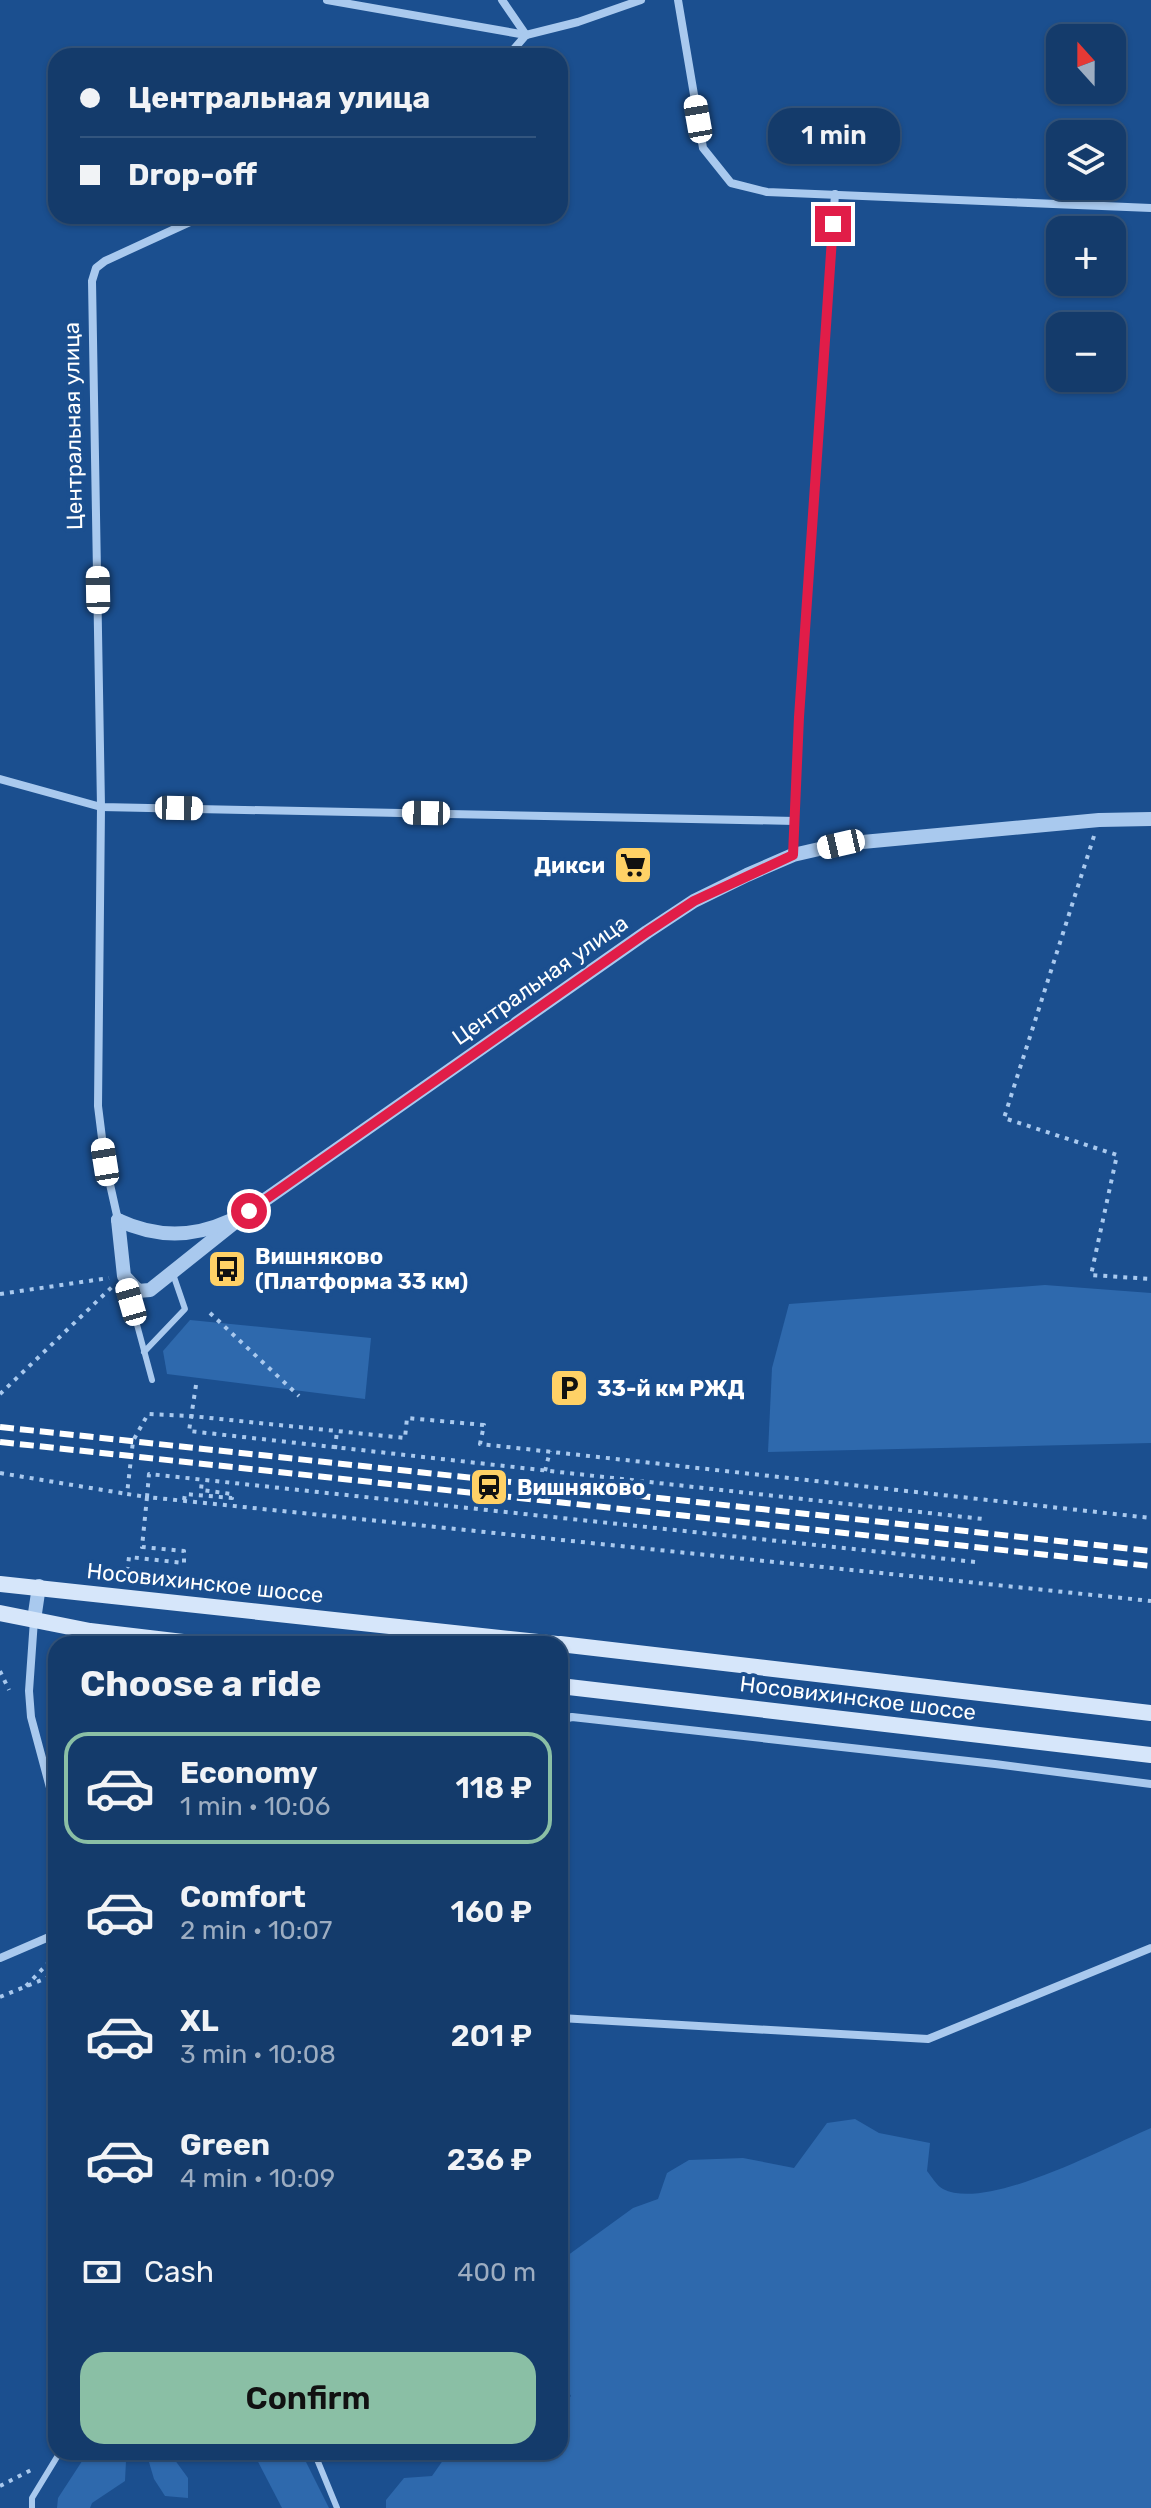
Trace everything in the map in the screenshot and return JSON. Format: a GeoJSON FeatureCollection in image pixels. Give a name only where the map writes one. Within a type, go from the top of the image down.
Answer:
{"type":"FeatureCollection","features":[{"type":"Feature","properties":{"kind":"main road","name":"Носовихинское шоссе"},"geometry":{"type":"LineString","coordinates":[[0,1584],[486,1636]]}},
{"type":"Feature","properties":{"kind":"main road"},"geometry":{"type":"LineString","coordinates":[[0,1613],[132,1636]]}},
{"type":"Feature","properties":{"kind":"main road","name":"Носовихинское шоссе"},"geometry":{"type":"LineString","coordinates":[[568,1645],[1151,1713]]}},
{"type":"Feature","properties":{"kind":"main road","name":"Носовихинское шоссе"},"geometry":{"type":"LineString","coordinates":[[568,1687],[1151,1755]]}},
{"type":"Feature","properties":{"kind":"street"},"geometry":{"type":"LineString","coordinates":[[327,0],[526,35],[578,22],[641,0]]}},
{"type":"Feature","properties":{"kind":"street"},"geometry":{"type":"LineString","coordinates":[[502,0],[526,35]]}},
{"type":"Feature","properties":{"kind":"street"},"geometry":{"type":"LineString","coordinates":[[678,0],[703,148],[731,183],[767,192],[1151,208]]}},
{"type":"Feature","properties":{"kind":"street"},"geometry":{"type":"LineString","coordinates":[[515,48],[526,35]]}},
{"type":"Feature","properties":{"kind":"street"},"geometry":{"type":"LineString","coordinates":[[793,855],[800,701],[835,194]]}},
{"type":"Feature","properties":{"kind":"street","name":"Центральная улица"},"geometry":{"type":"LineString","coordinates":[[186,224],[105,261],[96,268],[92,281],[101,807],[98,1106],[118,1220],[124,1276],[138,1291],[150,1290],[249,1211],[694,901],[793,855],[841,844],[1099,820],[1151,819]]}},
{"type":"Feature","properties":{"kind":"street"},"geometry":{"type":"LineString","coordinates":[[0,779],[101,807],[795,821]]}},
{"type":"Feature","properties":{"kind":"street"},"geometry":{"type":"LineString","coordinates":[[118,1220],[139,1230],[176,1233],[216,1227],[249,1211]]}},
{"type":"Feature","properties":{"kind":"street"},"geometry":{"type":"LineString","coordinates":[[39,1586],[29,1691],[31,1717],[48,1780]]}},
{"type":"Feature","properties":{"kind":"street"},"geometry":{"type":"LineString","coordinates":[[568,1718],[1151,1784]]}},
{"type":"Feature","properties":{"kind":"street"},"geometry":{"type":"LineString","coordinates":[[0,1958],[48,1937]]}},
{"type":"Feature","properties":{"kind":"street"},"geometry":{"type":"LineString","coordinates":[[568,2018],[928,2039],[1151,1948]]}},
{"type":"Feature","properties":{"kind":"lane"},"geometry":{"type":"LineString","coordinates":[[144,1352],[185,1309],[173,1272]]}},
{"type":"Feature","properties":{"kind":"lane"},"geometry":{"type":"LineString","coordinates":[[124,1276],[152,1380]]}},
{"type":"Feature","properties":{"kind":"lane"},"geometry":{"type":"LineString","coordinates":[[32,2508],[32,2498],[55,2460]]}},
{"type":"Feature","properties":{"kind":"lane"},"geometry":{"type":"LineString","coordinates":[[317,2460],[337,2508]]}},
{"type":"Feature","properties":{"kind":"path"},"geometry":{"type":"LineString","coordinates":[[1099,820],[1004,1118],[1117,1155],[1091,1275],[1151,1279]]}},
{"type":"Feature","properties":{"kind":"path"},"geometry":{"type":"LineString","coordinates":[[0,1294],[124,1276]]}},
{"type":"Feature","properties":{"kind":"path"},"geometry":{"type":"LineString","coordinates":[[0,1394],[124,1276]]}},
{"type":"Feature","properties":{"kind":"path"},"geometry":{"type":"LineString","coordinates":[[210,1313],[299,1396]]}},
{"type":"Feature","properties":{"kind":"path"},"geometry":{"type":"LineString","coordinates":[[196,1385],[189,1431],[983,1519]]}},
{"type":"Feature","properties":{"kind":"path"},"geometry":{"type":"LineString","coordinates":[[127,1494],[133,1441],[148,1414],[405,1438],[407,1418],[484,1425],[480,1444],[1151,1518]]}},
{"type":"Feature","properties":{"kind":"path"},"geometry":{"type":"LineString","coordinates":[[335,1449],[337,1431]]}},
{"type":"Feature","properties":{"kind":"path"},"geometry":{"type":"LineString","coordinates":[[545,1471],[550,1451]]}},
{"type":"Feature","properties":{"kind":"path"},"geometry":{"type":"LineString","coordinates":[[0,1473],[147,1497],[1151,1601]]}},
{"type":"Feature","properties":{"kind":"path"},"geometry":{"type":"LineString","coordinates":[[129,1557],[184,1563],[184,1551],[142,1547],[149,1474],[975,1562]]}},
{"type":"Feature","properties":{"kind":"path"},"geometry":{"type":"LineString","coordinates":[[184,1500],[185,1494],[232,1498],[232,1494],[201,1490],[202,1480]]}},
{"type":"Feature","properties":{"kind":"path"},"geometry":{"type":"LineString","coordinates":[[0,1671],[9,1690]]}},
{"type":"Feature","properties":{"kind":"path"},"geometry":{"type":"LineString","coordinates":[[25,1988],[48,1964]]}},
{"type":"Feature","properties":{"kind":"path"},"geometry":{"type":"LineString","coordinates":[[0,1997],[48,1978]]}},
{"type":"Feature","properties":{"kind":"path"},"geometry":{"type":"LineString","coordinates":[[0,2486],[49,2460]]}},
{"type":"Feature","properties":{"kind":"shaded area"},"geometry":{"type":"Polygon","coordinates":[[[1045,1285],[1151,1293],[1151,1443],[768,1452],[772,1368],[789,1304],[1045,1285]]]}},
{"type":"Feature","properties":{"kind":"shaded area"},"geometry":{"type":"Polygon","coordinates":[[[190,1320],[371,1338],[365,1399],[167,1374],[163,1351],[190,1320]]]}},
{"type":"Feature","properties":{"kind":"shaded area"},"geometry":{"type":"Polygon","coordinates":[[[855,2119],[879,2133],[930,2143],[927,2171],[941,2188],[963,2194],[1016,2185],[1077,2162],[1151,2128],[1151,2508],[386,2508],[386,2500],[404,2478],[432,2476],[443,2460],[568,2460],[568,2399],[571,2396],[568,2391],[568,2255],[633,2208],[658,2199],[667,2173],[689,2160],[743,2158],[794,2168],[827,2123],[855,2119]]]}},
{"type":"Feature","properties":{"kind":"shaded area"},"geometry":{"type":"Polygon","coordinates":[[[83,2460],[126,2461],[125,2481],[92,2503],[90,2508],[57,2508],[58,2498],[83,2460]]]}},
{"type":"Feature","properties":{"kind":"shaded area"},"geometry":{"type":"Polygon","coordinates":[[[148,2460],[175,2460],[188,2478],[188,2498],[165,2496],[154,2479],[148,2460]]]}},
{"type":"Feature","properties":{"kind":"shaded area"},"geometry":{"type":"Polygon","coordinates":[[[257,2460],[305,2460],[329,2508],[282,2508],[257,2460]]]}},
{"type":"Feature","properties":{"kind":"railway"},"geometry":{"type":"LineString","coordinates":[[0,1427],[1151,1551]]}},
{"type":"Feature","properties":{"kind":"railway"},"geometry":{"type":"LineString","coordinates":[[0,1442],[1151,1566]]}},
{"type":"Feature","properties":{"kind":"place","name":"Дикси"},"geometry":{"type":"Point","coordinates":[633,865]}},
{"type":"Feature","properties":{"kind":"place","name":"Вишняково (Платформа 33 км)"},"geometry":{"type":"Point","coordinates":[227,1269]}},
{"type":"Feature","properties":{"kind":"place","name":"33-й км РЖД"},"geometry":{"type":"Point","coordinates":[569,1388]}},
{"type":"Feature","properties":{"kind":"place","name":"Вишняково"},"geometry":{"type":"Point","coordinates":[489,1487]}},
{"type":"Feature","properties":{"kind":"route"},"geometry":{"type":"LineString","coordinates":[[249,1211],[694,901],[793,855],[799,717],[833,224]]}}]}
